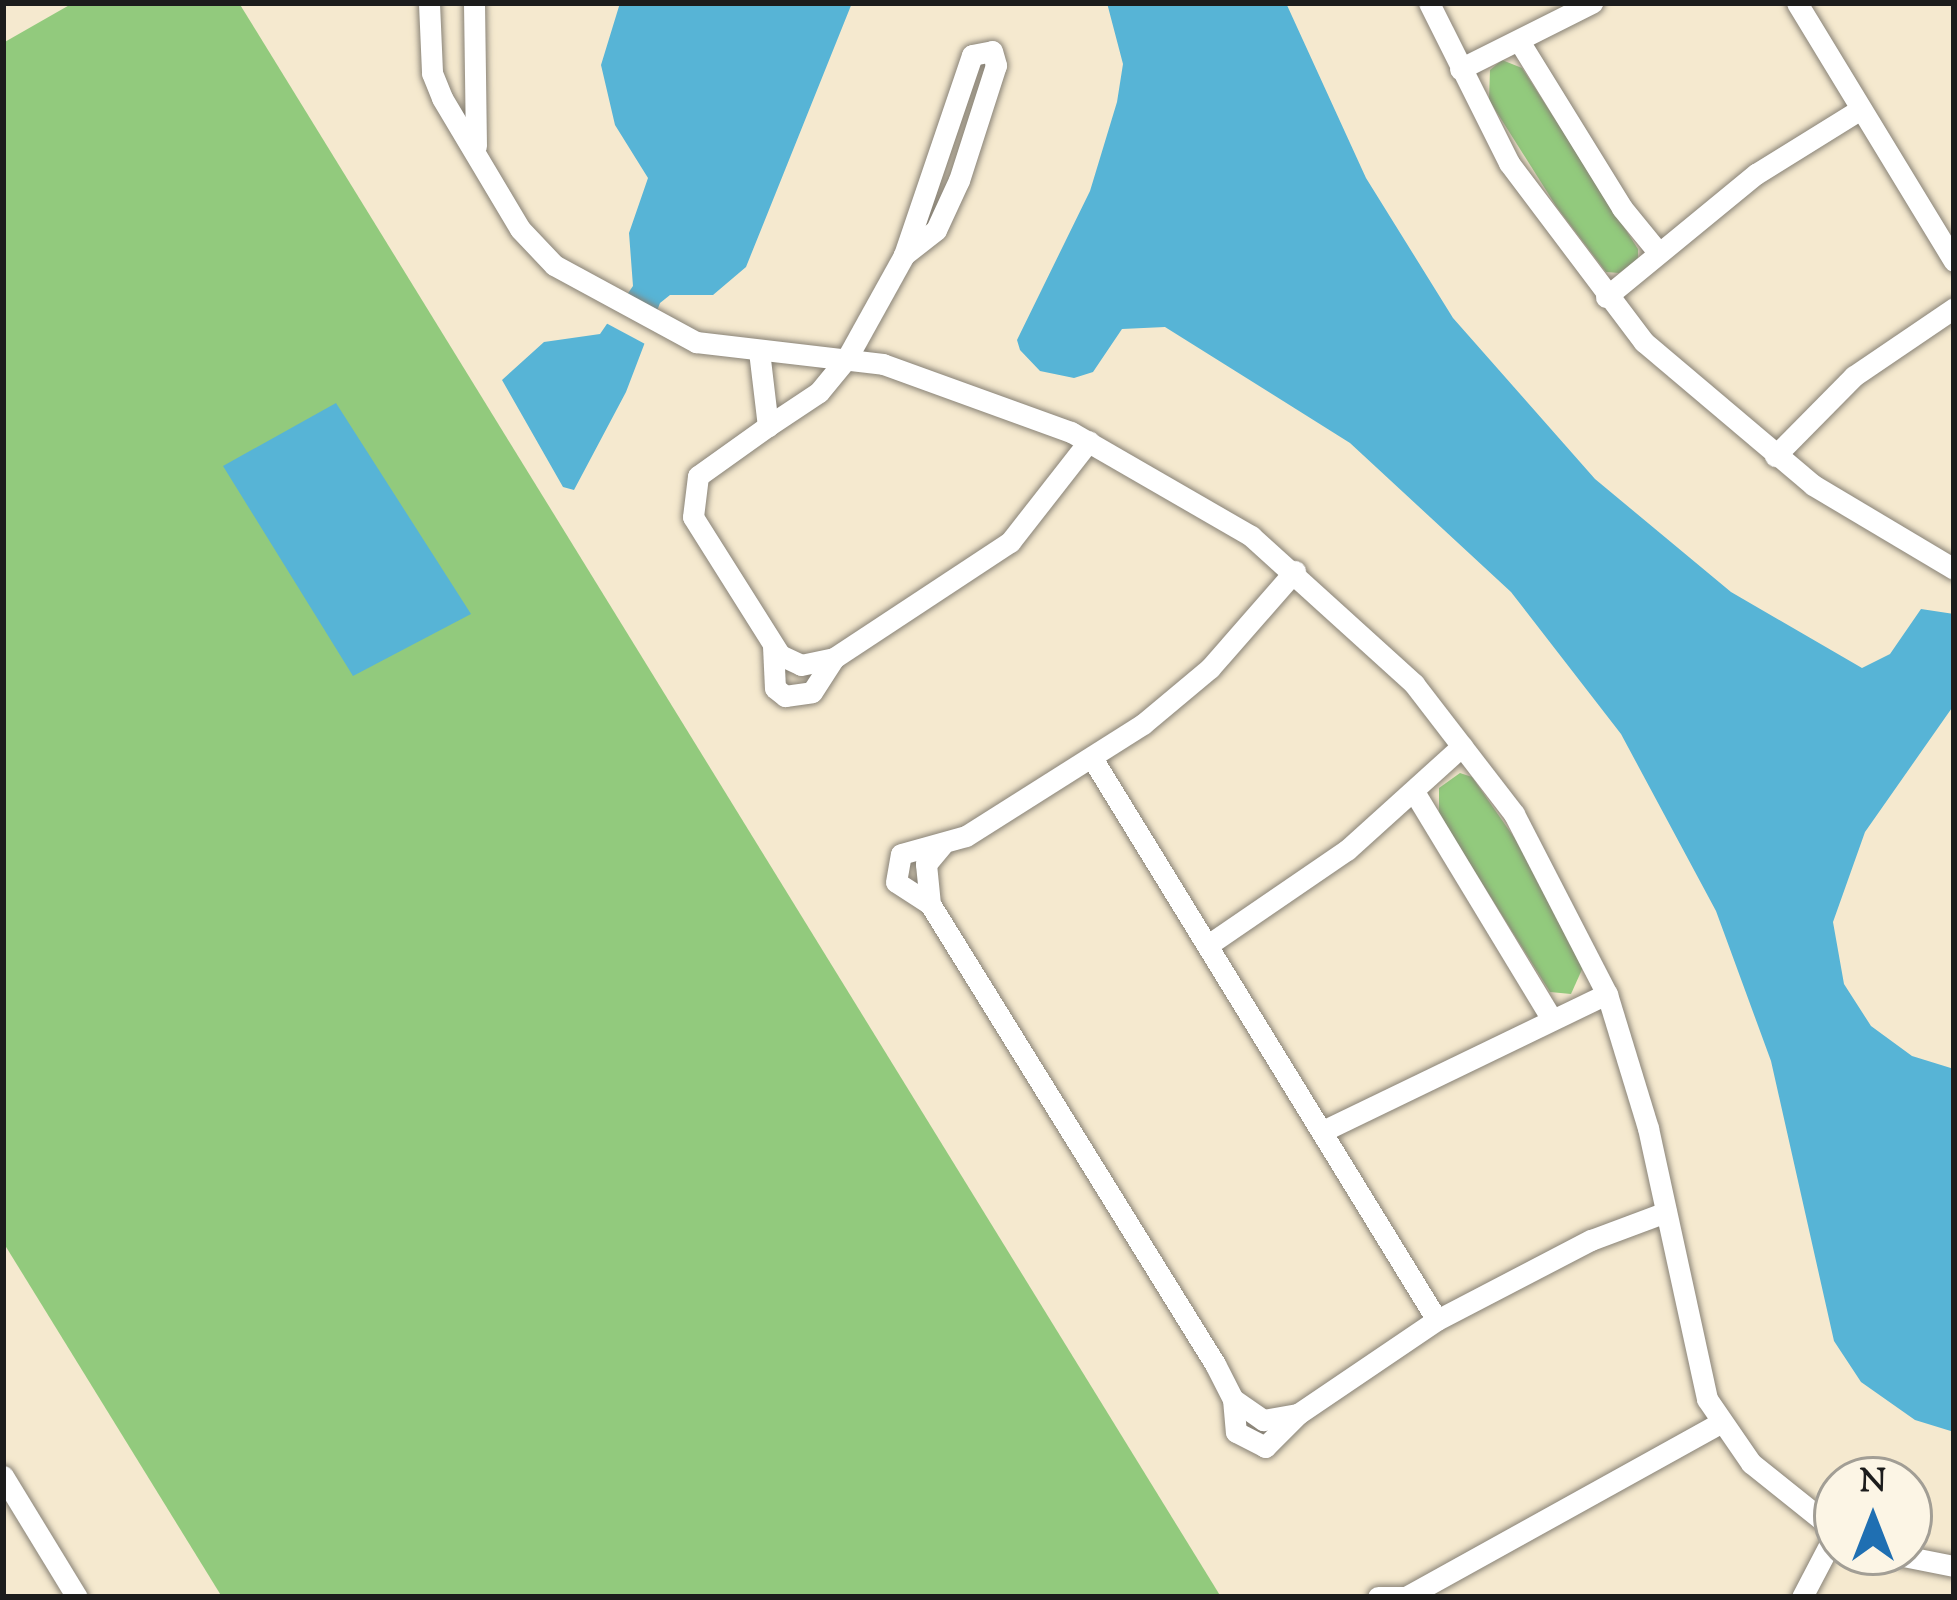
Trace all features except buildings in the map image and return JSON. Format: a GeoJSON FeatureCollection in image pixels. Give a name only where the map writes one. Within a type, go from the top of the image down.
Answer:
{"type":"FeatureCollection","features":[{"type":"Feature","properties":{"kind":"street"},"geometry":{"type":"LineString","coordinates":[[429,3],[432,74],[476,153],[533,246],[606,300],[664,329],[759,351],[847,358],[968,390],[1089,441],[1210,507],[1294,571],[1414,684],[1534,848],[1607,994],[1666,1212],[1691,1351],[1720,1423],[1777,1490],[1813,1516]]}},
{"type":"Feature","properties":{"kind":"street"},"geometry":{"type":"LineString","coordinates":[[474,3],[476,153]]}},
{"type":"Feature","properties":{"kind":"street"},"geometry":{"type":"LineString","coordinates":[[1429,3],[1538,209],[1606,297],[1682,381],[1775,456],[1954,569]]}},
{"type":"Feature","properties":{"kind":"street"},"geometry":{"type":"LineString","coordinates":[[1460,69],[1592,3]]}},
{"type":"Feature","properties":{"kind":"street"},"geometry":{"type":"LineString","coordinates":[[1797,3],[1954,261]]}},
{"type":"Feature","properties":{"kind":"street"},"geometry":{"type":"LineString","coordinates":[[1519,41],[1622,208],[1658,252]]}},
{"type":"Feature","properties":{"kind":"street"},"geometry":{"type":"LineString","coordinates":[[904,255],[936,230],[959,180],[996,65],[992,51],[978,49],[969,62],[904,255],[847,358],[819,392],[706,466],[691,502],[772,646],[801,665],[834,658],[1010,542],[1089,441]]}},
{"type":"Feature","properties":{"kind":"street"},"geometry":{"type":"LineString","coordinates":[[1606,297],[1756,174],[1862,109]]}},
{"type":"Feature","properties":{"kind":"street"},"geometry":{"type":"LineString","coordinates":[[1775,456],[1854,376],[1954,308]]}},
{"type":"Feature","properties":{"kind":"street"},"geometry":{"type":"LineString","coordinates":[[759,351],[768,426]]}},
{"type":"Feature","properties":{"kind":"street"},"geometry":{"type":"LineString","coordinates":[[1294,571],[1210,668],[1092,758],[942,845],[926,864],[929,904],[1233,1399],[1263,1420],[1298,1414],[1437,1320],[1591,1240],[1666,1212]]}},
{"type":"Feature","properties":{"kind":"street"},"geometry":{"type":"LineString","coordinates":[[772,646],[772,680],[785,696],[812,692],[834,658]]}},
{"type":"Feature","properties":{"kind":"street"},"geometry":{"type":"LineString","coordinates":[[1208,944],[1416,796],[1462,746]]}},
{"type":"Feature","properties":{"kind":"street"},"geometry":{"type":"LineString","coordinates":[[1092,758],[1437,1320]]}},
{"type":"Feature","properties":{"kind":"street"},"geometry":{"type":"LineString","coordinates":[[1416,796],[1550,1016]]}},
{"type":"Feature","properties":{"kind":"street"},"geometry":{"type":"LineString","coordinates":[[1323,1131],[1550,1016],[1607,994]]}},
{"type":"Feature","properties":{"kind":"street"},"geometry":{"type":"LineString","coordinates":[[1378,1597],[1406,1597],[1720,1423]]}},
{"type":"Feature","properties":{"kind":"street"},"geometry":{"type":"LineString","coordinates":[[3,1476],[77,1597]]}},
{"type":"Feature","properties":{"kind":"green space"},"geometry":{"type":"Polygon","coordinates":[[[73,3],[239,3],[1221,1597],[222,1597],[3,1242],[3,43],[73,3]]]}},
{"type":"Feature","properties":{"kind":"green space"},"geometry":{"type":"Polygon","coordinates":[[[1502,60],[1522,68],[1638,249],[1638,259],[1619,273],[1606,272],[1556,206],[1489,100],[1490,70],[1502,60]]]}},
{"type":"Feature","properties":{"kind":"green space"},"geometry":{"type":"Polygon","coordinates":[[[1460,773],[1472,777],[1534,866],[1584,965],[1571,994],[1550,992],[1439,814],[1439,788],[1460,773]]]}},
{"type":"Feature","properties":{"kind":"water"},"geometry":{"type":"Polygon","coordinates":[[[620,3],[852,3],[746,267],[713,295],[670,295],[660,303],[626,392],[574,490],[563,487],[502,380],[544,342],[600,334],[633,286],[629,233],[648,178],[615,125],[601,65],[620,3]]]}},
{"type":"Feature","properties":{"kind":"water"},"geometry":{"type":"Polygon","coordinates":[[[1107,3],[1286,3],[1366,178],[1453,318],[1595,479],[1731,592],[1862,668],[1890,654],[1921,609],[1954,614],[1954,705],[1865,832],[1833,922],[1844,984],[1871,1026],[1912,1056],[1954,1069],[1954,1432],[1915,1420],[1861,1382],[1834,1341],[1771,1061],[1716,911],[1621,734],[1511,592],[1350,443],[1165,327],[1122,329],[1093,372],[1074,378],[1040,371],[1020,350],[1017,340],[1090,191],[1117,102],[1123,64],[1107,3]]]}},
{"type":"Feature","properties":{"kind":"water"},"geometry":{"type":"Polygon","coordinates":[[[336,403],[471,614],[353,676],[223,466],[336,403]]]}},
{"type":"Feature","properties":{"kind":"pier"},"geometry":{"type":"Polygon","coordinates":[[[620,295],[660,316],[647,345],[604,322],[620,295]]]}}]}
